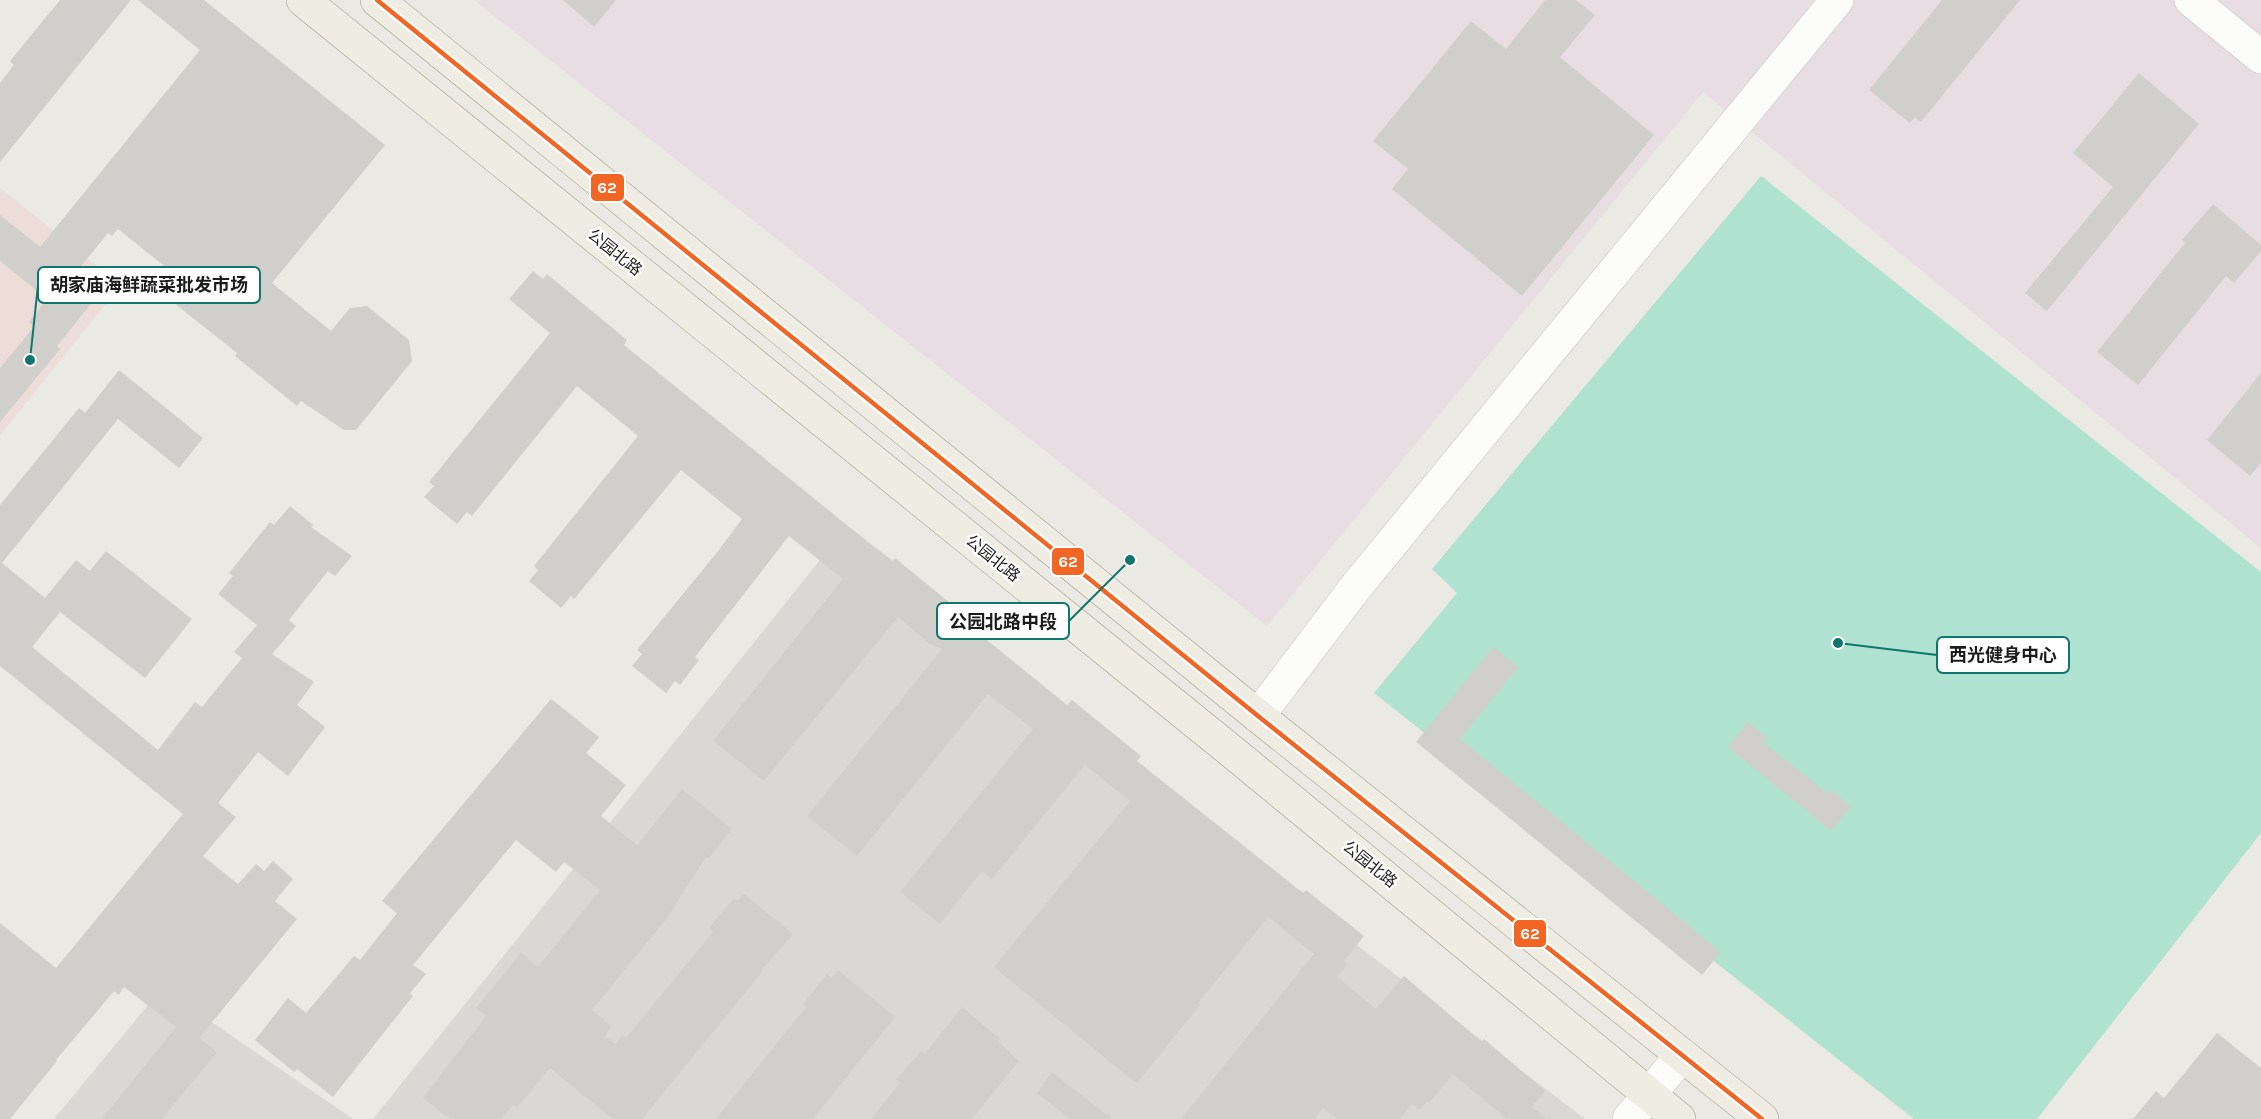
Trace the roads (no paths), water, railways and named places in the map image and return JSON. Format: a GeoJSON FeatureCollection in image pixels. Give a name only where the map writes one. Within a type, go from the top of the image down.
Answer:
{"type":"FeatureCollection","features":[{"type":"Feature","properties":{"kind":"main road","name":"公园北路"},"geometry":{"type":"LineString","coordinates":[[303,0],[1230,750],[1639,1107],[1679,1119]]}},
{"type":"Feature","properties":{"kind":"main road"},"geometry":{"type":"LineString","coordinates":[[377,0],[1258,716],[1762,1119]]}},
{"type":"Feature","properties":{"kind":"street"},"geometry":{"type":"LineString","coordinates":[[1258,716],[1355,588],[1838,0]]}},
{"type":"Feature","properties":{"kind":"street"},"geometry":{"type":"LineString","coordinates":[[2191,0],[2261,57]]}},
{"type":"Feature","properties":{"kind":"street"},"geometry":{"type":"LineString","coordinates":[[1639,1107],[1682,1055]]}},
{"type":"Feature","properties":{"kind":"place","name":"胡家庙海鲜蔬菜批发市场"},"geometry":{"type":"Point","coordinates":[30,360]}},
{"type":"Feature","properties":{"kind":"place","name":"公园北路中段"},"geometry":{"type":"Point","coordinates":[1130,560]}},
{"type":"Feature","properties":{"kind":"place","name":"西光健身中心"},"geometry":{"type":"Point","coordinates":[1838,643]}}]}
